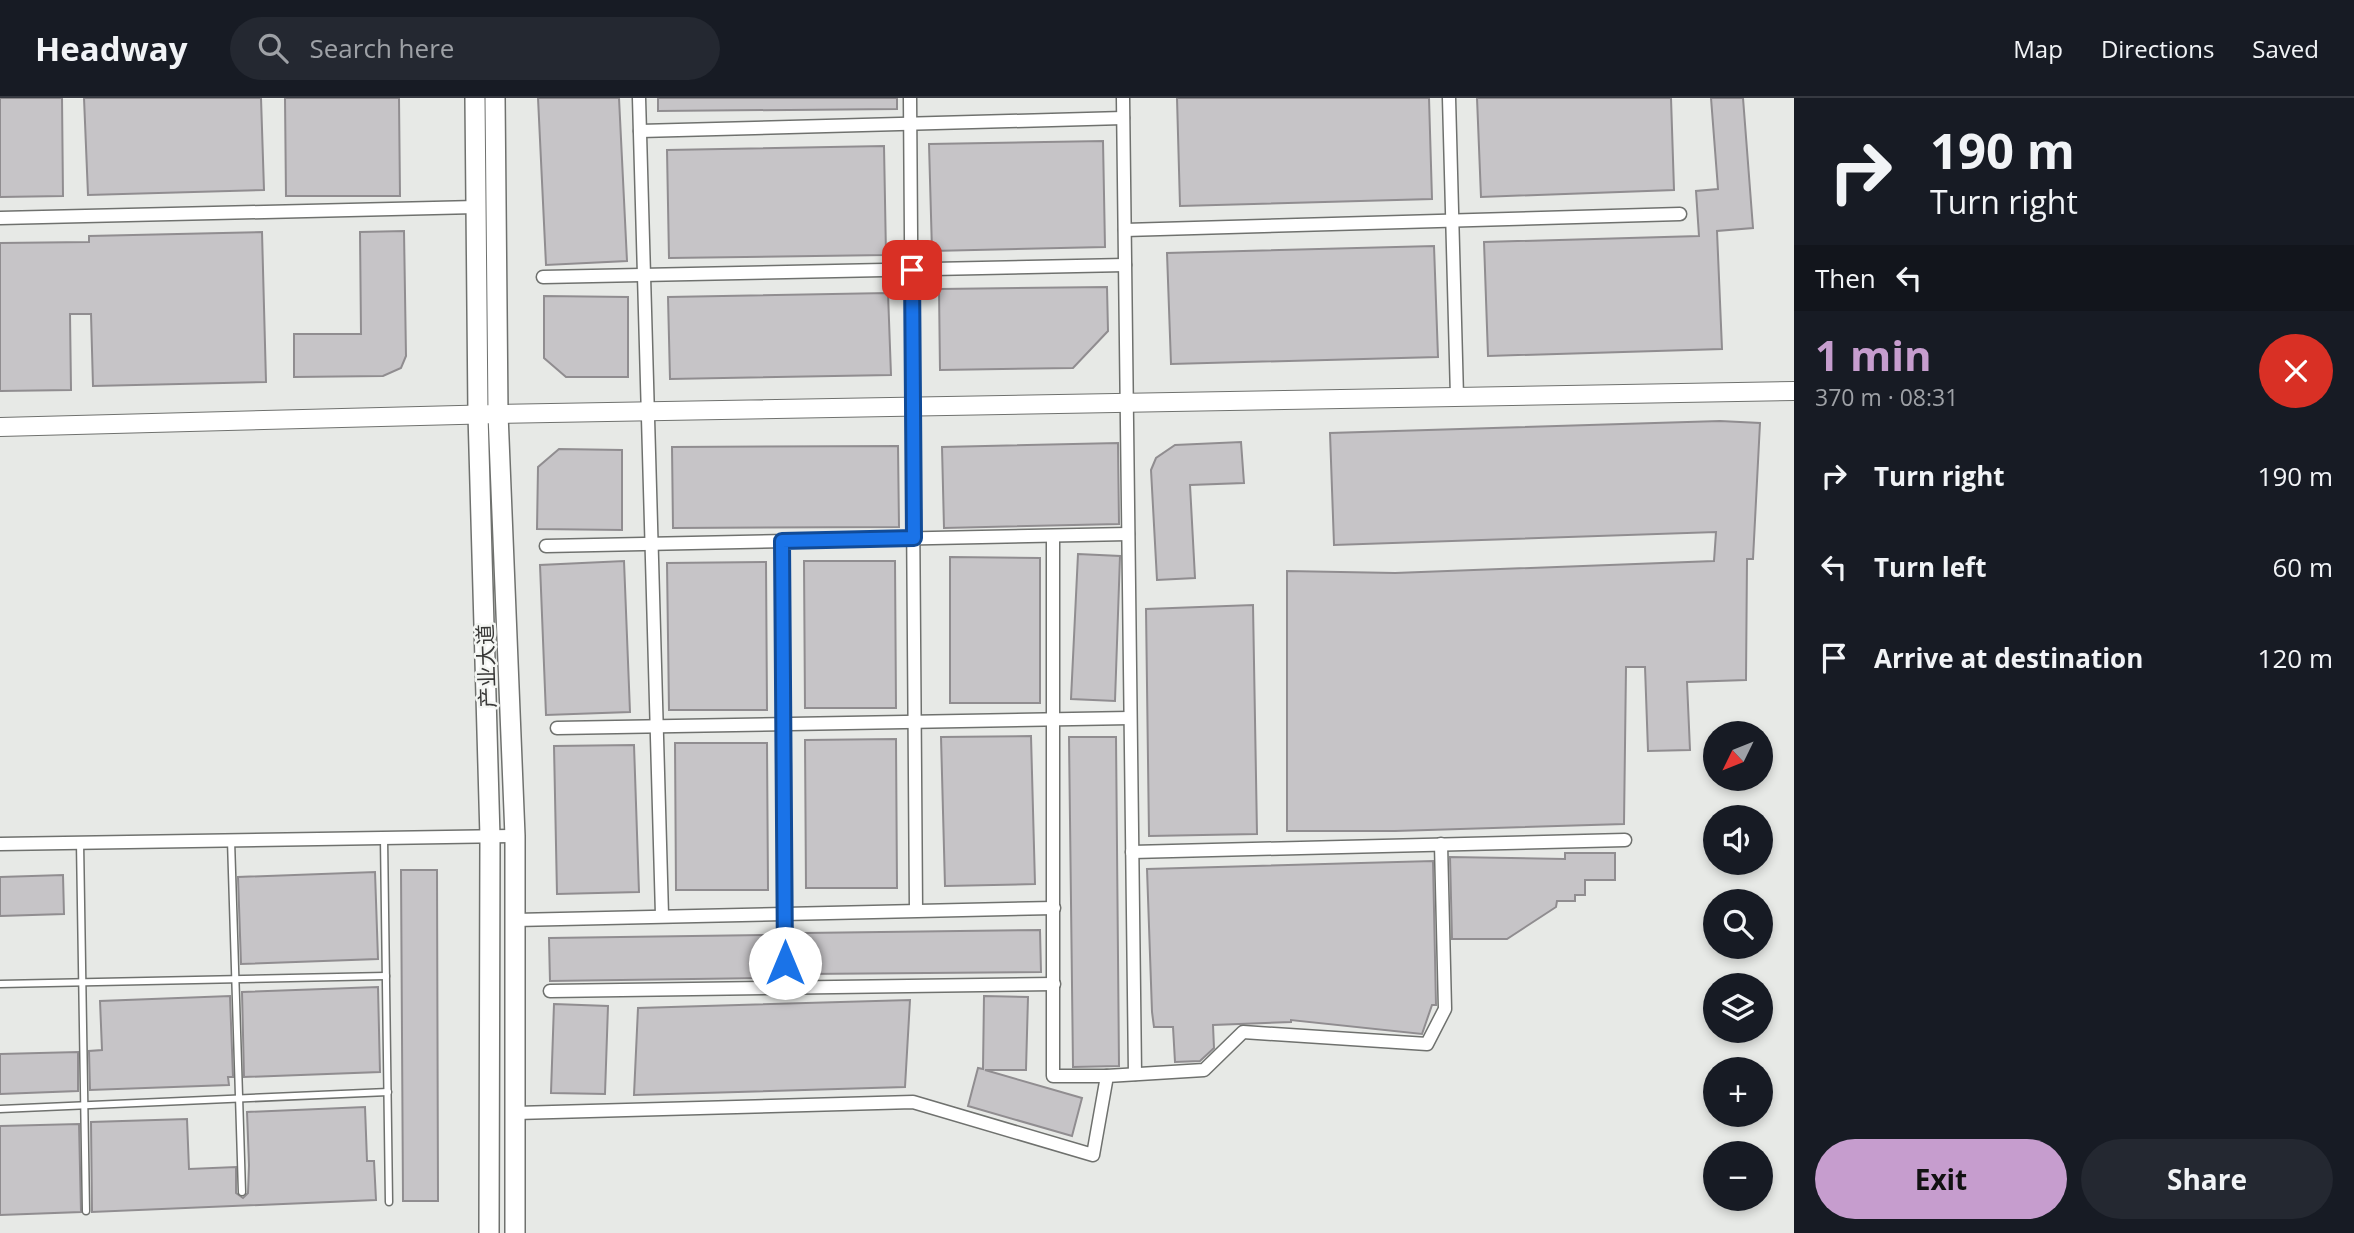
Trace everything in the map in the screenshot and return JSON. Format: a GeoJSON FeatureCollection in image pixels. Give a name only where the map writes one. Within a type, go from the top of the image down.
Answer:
{"type":"FeatureCollection","features":[{"type":"Feature","properties":{"kind":"main road","name":"产业大道"},"geometry":{"type":"LineString","coordinates":[[475,98],[478,414],[490,837],[489,1233]]}},
{"type":"Feature","properties":{"kind":"main road","name":"产业大道"},"geometry":{"type":"LineString","coordinates":[[495,98],[498,414],[515,836],[514,1233]]}},
{"type":"Feature","properties":{"kind":"street"},"geometry":{"type":"LineString","coordinates":[[639,98],[662,915]]}},
{"type":"Feature","properties":{"kind":"street"},"geometry":{"type":"LineString","coordinates":[[910,98],[916,910]]}},
{"type":"Feature","properties":{"kind":"street"},"geometry":{"type":"LineString","coordinates":[[1123,98],[1135,1074]]}},
{"type":"Feature","properties":{"kind":"street"},"geometry":{"type":"LineString","coordinates":[[1449,98],[1457,397]]}},
{"type":"Feature","properties":{"kind":"street"},"geometry":{"type":"LineString","coordinates":[[640,131],[1124,118]]}},
{"type":"Feature","properties":{"kind":"street"},"geometry":{"type":"LineString","coordinates":[[0,218],[476,208]]}},
{"type":"Feature","properties":{"kind":"street"},"geometry":{"type":"LineString","coordinates":[[1125,230],[1680,214]]}},
{"type":"Feature","properties":{"kind":"street"},"geometry":{"type":"LineString","coordinates":[[543,277],[1125,265]]}},
{"type":"Feature","properties":{"kind":"street"},"geometry":{"type":"LineString","coordinates":[[0,427],[478,414],[1794,391]]}},
{"type":"Feature","properties":{"kind":"street"},"geometry":{"type":"LineString","coordinates":[[546,546],[1128,534]]}},
{"type":"Feature","properties":{"kind":"street"},"geometry":{"type":"LineString","coordinates":[[1053,536],[1053,1076],[1107,1076],[1204,1070],[1243,1032],[1427,1044],[1445,1009],[1441,844]]}},
{"type":"Feature","properties":{"kind":"street"},"geometry":{"type":"LineString","coordinates":[[782,541],[785,988]]}},
{"type":"Feature","properties":{"kind":"street"},"geometry":{"type":"LineString","coordinates":[[557,728],[1130,718]]}},
{"type":"Feature","properties":{"kind":"street"},"geometry":{"type":"LineString","coordinates":[[0,844],[515,836]]}},
{"type":"Feature","properties":{"kind":"street"},"geometry":{"type":"LineString","coordinates":[[1132,852],[1625,840]]}},
{"type":"Feature","properties":{"kind":"street"},"geometry":{"type":"LineString","coordinates":[[515,920],[1054,908]]}},
{"type":"Feature","properties":{"kind":"street"},"geometry":{"type":"LineString","coordinates":[[550,991],[1054,984]]}},
{"type":"Feature","properties":{"kind":"street"},"geometry":{"type":"LineString","coordinates":[[516,1113],[913,1102],[1093,1155],[1107,1076]]}},
{"type":"Feature","properties":{"kind":"lane"},"geometry":{"type":"LineString","coordinates":[[384,838],[389,1202]]}},
{"type":"Feature","properties":{"kind":"lane"},"geometry":{"type":"LineString","coordinates":[[231,840],[242,1192]]}},
{"type":"Feature","properties":{"kind":"lane"},"geometry":{"type":"LineString","coordinates":[[80,842],[86,1211]]}},
{"type":"Feature","properties":{"kind":"lane"},"geometry":{"type":"LineString","coordinates":[[0,984],[386,976]]}},
{"type":"Feature","properties":{"kind":"lane"},"geometry":{"type":"LineString","coordinates":[[0,1109],[388,1092]]}},
{"type":"Feature","properties":{"kind":"building"},"geometry":{"type":"Polygon","coordinates":[[[0,98],[62,98],[63,196],[0,197],[0,98]]]}},
{"type":"Feature","properties":{"kind":"building"},"geometry":{"type":"Polygon","coordinates":[[[84,98],[261,98],[264,190],[88,195],[84,98]]]}},
{"type":"Feature","properties":{"kind":"building"},"geometry":{"type":"Polygon","coordinates":[[[285,98],[399,98],[400,196],[286,196],[285,98]]]}},
{"type":"Feature","properties":{"kind":"building"},"geometry":{"type":"Polygon","coordinates":[[[538,98],[619,98],[627,261],[546,265],[538,98]]]}},
{"type":"Feature","properties":{"kind":"building"},"geometry":{"type":"Polygon","coordinates":[[[658,98],[897,98],[897,109],[658,111],[658,98]]]}},
{"type":"Feature","properties":{"kind":"building"},"geometry":{"type":"Polygon","coordinates":[[[1177,98],[1429,98],[1432,199],[1180,206],[1177,98]]]}},
{"type":"Feature","properties":{"kind":"building"},"geometry":{"type":"Polygon","coordinates":[[[1477,98],[1671,98],[1674,190],[1481,197],[1477,98]]]}},
{"type":"Feature","properties":{"kind":"building"},"geometry":{"type":"Polygon","coordinates":[[[1711,98],[1743,98],[1753,228],[1717,231],[1722,349],[1488,356],[1484,242],[1699,236],[1696,191],[1718,189],[1711,98]]]}},
{"type":"Feature","properties":{"kind":"building"},"geometry":{"type":"Polygon","coordinates":[[[1103,141],[1105,247],[932,251],[929,144],[1103,141]]]}},
{"type":"Feature","properties":{"kind":"building"},"geometry":{"type":"Polygon","coordinates":[[[884,146],[886,255],[669,258],[667,150],[884,146]]]}},
{"type":"Feature","properties":{"kind":"building"},"geometry":{"type":"Polygon","coordinates":[[[404,231],[406,356],[401,368],[383,376],[294,377],[294,334],[361,334],[360,232],[404,231]]]}},
{"type":"Feature","properties":{"kind":"building"},"geometry":{"type":"Polygon","coordinates":[[[262,232],[266,382],[93,386],[91,314],[70,314],[71,390],[0,391],[0,243],[89,242],[89,236],[262,232]]]}},
{"type":"Feature","properties":{"kind":"building"},"geometry":{"type":"Polygon","coordinates":[[[1434,246],[1438,357],[1171,364],[1167,253],[1434,246]]]}},
{"type":"Feature","properties":{"kind":"building"},"geometry":{"type":"Polygon","coordinates":[[[1107,287],[1108,331],[1073,368],[940,370],[939,289],[1107,287]]]}},
{"type":"Feature","properties":{"kind":"building"},"geometry":{"type":"Polygon","coordinates":[[[888,293],[891,375],[670,379],[668,297],[888,293]]]}},
{"type":"Feature","properties":{"kind":"building"},"geometry":{"type":"Polygon","coordinates":[[[544,296],[628,297],[628,377],[566,377],[544,358],[544,296]]]}},
{"type":"Feature","properties":{"kind":"building"},"geometry":{"type":"Polygon","coordinates":[[[1720,421],[1760,423],[1753,559],[1747,559],[1746,680],[1687,682],[1690,750],[1648,751],[1645,667],[1626,667],[1624,824],[1395,831],[1287,831],[1287,571],[1395,573],[1714,561],[1716,532],[1334,545],[1330,433],[1720,421]]]}},
{"type":"Feature","properties":{"kind":"building"},"geometry":{"type":"Polygon","coordinates":[[[1241,442],[1244,483],[1190,485],[1195,578],[1157,580],[1151,470],[1156,458],[1175,445],[1241,442]]]}},
{"type":"Feature","properties":{"kind":"building"},"geometry":{"type":"Polygon","coordinates":[[[1118,443],[1119,524],[944,528],[942,447],[1118,443]]]}},
{"type":"Feature","properties":{"kind":"building"},"geometry":{"type":"Polygon","coordinates":[[[898,446],[899,527],[673,528],[672,447],[898,446]]]}},
{"type":"Feature","properties":{"kind":"building"},"geometry":{"type":"Polygon","coordinates":[[[559,449],[622,450],[622,530],[537,529],[538,467],[559,449]]]}},
{"type":"Feature","properties":{"kind":"building"},"geometry":{"type":"Polygon","coordinates":[[[1078,554],[1120,556],[1115,701],[1071,699],[1078,554]]]}},
{"type":"Feature","properties":{"kind":"building"},"geometry":{"type":"Polygon","coordinates":[[[950,557],[1040,558],[1040,703],[950,703],[950,557]]]}},
{"type":"Feature","properties":{"kind":"building"},"geometry":{"type":"Polygon","coordinates":[[[624,561],[630,712],[546,715],[540,565],[624,561]]]}},
{"type":"Feature","properties":{"kind":"building"},"geometry":{"type":"Polygon","coordinates":[[[804,561],[895,561],[896,708],[805,708],[804,561]]]}},
{"type":"Feature","properties":{"kind":"building"},"geometry":{"type":"Polygon","coordinates":[[[766,562],[767,710],[669,710],[667,563],[766,562]]]}},
{"type":"Feature","properties":{"kind":"building"},"geometry":{"type":"Polygon","coordinates":[[[1253,605],[1257,834],[1149,836],[1146,609],[1253,605]]]}},
{"type":"Feature","properties":{"kind":"building"},"geometry":{"type":"Polygon","coordinates":[[[1031,736],[1035,884],[945,886],[941,737],[1031,736]]]}},
{"type":"Feature","properties":{"kind":"building"},"geometry":{"type":"Polygon","coordinates":[[[1069,737],[1116,737],[1119,1066],[1073,1067],[1069,737]]]}},
{"type":"Feature","properties":{"kind":"building"},"geometry":{"type":"Polygon","coordinates":[[[896,739],[897,888],[806,888],[805,740],[896,739]]]}},
{"type":"Feature","properties":{"kind":"building"},"geometry":{"type":"Polygon","coordinates":[[[675,743],[767,743],[768,890],[676,890],[675,743]]]}},
{"type":"Feature","properties":{"kind":"building"},"geometry":{"type":"Polygon","coordinates":[[[634,745],[639,892],[557,894],[554,746],[634,745]]]}},
{"type":"Feature","properties":{"kind":"building"},"geometry":{"type":"Polygon","coordinates":[[[1565,853],[1615,853],[1615,880],[1585,880],[1585,895],[1575,895],[1575,901],[1557,901],[1556,907],[1507,939],[1452,939],[1450,857],[1565,859],[1565,853]]]}},
{"type":"Feature","properties":{"kind":"building"},"geometry":{"type":"Polygon","coordinates":[[[1433,861],[1436,1005],[1432,1005],[1422,1034],[1291,1020],[1213,1025],[1214,1048],[1200,1061],[1175,1062],[1173,1027],[1154,1027],[1147,869],[1433,861]]]}},
{"type":"Feature","properties":{"kind":"building"},"geometry":{"type":"Polygon","coordinates":[[[401,870],[437,870],[438,1201],[403,1201],[401,870]]]}},
{"type":"Feature","properties":{"kind":"building"},"geometry":{"type":"Polygon","coordinates":[[[375,872],[378,959],[241,964],[238,877],[375,872]]]}},
{"type":"Feature","properties":{"kind":"building"},"geometry":{"type":"Polygon","coordinates":[[[63,875],[64,914],[0,916],[0,877],[63,875]]]}},
{"type":"Feature","properties":{"kind":"building"},"geometry":{"type":"Polygon","coordinates":[[[1040,930],[1041,972],[805,974],[804,933],[1040,930]]]}},
{"type":"Feature","properties":{"kind":"building"},"geometry":{"type":"Polygon","coordinates":[[[768,935],[769,978],[550,981],[549,938],[768,935]]]}},
{"type":"Feature","properties":{"kind":"building"},"geometry":{"type":"Polygon","coordinates":[[[378,987],[380,1072],[244,1077],[242,992],[378,987]]]}},
{"type":"Feature","properties":{"kind":"building"},"geometry":{"type":"Polygon","coordinates":[[[230,996],[233,1077],[228,1077],[229,1085],[90,1090],[89,1051],[102,1050],[100,1001],[230,996]]]}},
{"type":"Feature","properties":{"kind":"building"},"geometry":{"type":"Polygon","coordinates":[[[984,996],[1028,997],[1026,1070],[985,1070],[1082,1098],[1072,1136],[968,1106],[978,1068],[983,1069],[984,996]]]}},
{"type":"Feature","properties":{"kind":"building"},"geometry":{"type":"Polygon","coordinates":[[[910,1000],[905,1087],[634,1095],[638,1008],[910,1000]]]}},
{"type":"Feature","properties":{"kind":"building"},"geometry":{"type":"Polygon","coordinates":[[[554,1004],[608,1006],[605,1094],[551,1093],[554,1004]]]}},
{"type":"Feature","properties":{"kind":"building"},"geometry":{"type":"Polygon","coordinates":[[[78,1052],[78,1091],[0,1094],[0,1054],[78,1052]]]}},
{"type":"Feature","properties":{"kind":"building"},"geometry":{"type":"Polygon","coordinates":[[[365,1107],[367,1161],[374,1161],[376,1200],[92,1212],[91,1122],[187,1119],[189,1169],[236,1167],[236,1193],[243,1198],[248,1193],[247,1112],[365,1107]]]}},
{"type":"Feature","properties":{"kind":"building"},"geometry":{"type":"Polygon","coordinates":[[[79,1124],[81,1212],[0,1215],[0,1126],[79,1124]]]}},
{"type":"Feature","properties":{"kind":"route"},"geometry":{"type":"LineString","coordinates":[[785,963],[782,541],[914,538],[912,270]]}}]}
